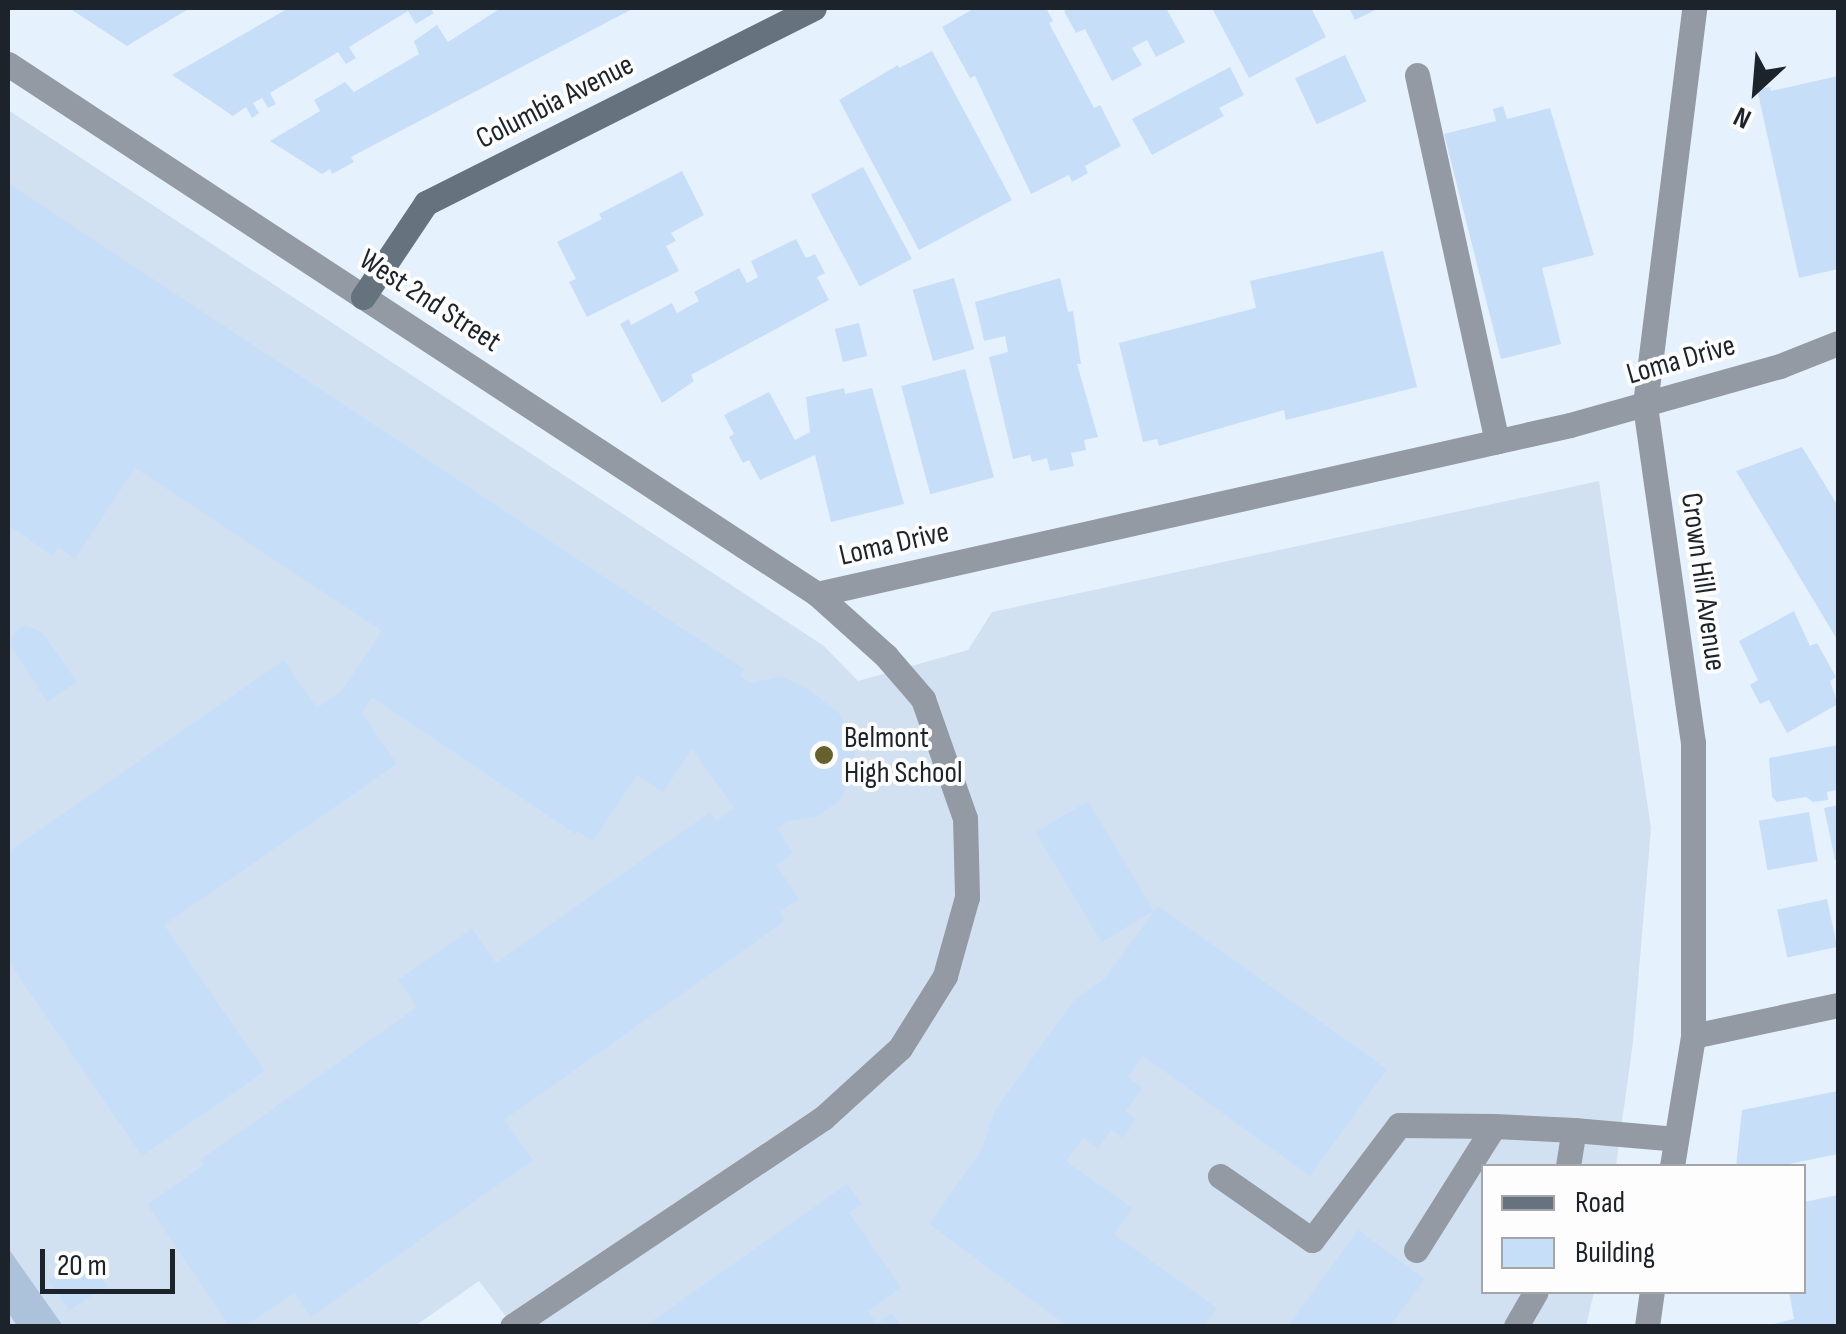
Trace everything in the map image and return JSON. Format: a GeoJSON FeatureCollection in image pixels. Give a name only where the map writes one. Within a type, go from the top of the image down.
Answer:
{"type":"FeatureCollection","features":[{"type":"Feature","properties":{"kind":"street","name":"Columbia Avenue"},"geometry":{"type":"LineString","coordinates":[[363,296],[426,203],[814,8]]}},
{"type":"Feature","properties":{"kind":"street","name":"Crown Hill Avenue"},"geometry":{"type":"LineString","coordinates":[[1672,1164],[1693,1036],[1693,743],[1645,404],[1694,8]]}},
{"type":"Feature","properties":{"kind":"street","name":"West 2nd Street"},"geometry":{"type":"LineString","coordinates":[[8,64],[817,594]]}},
{"type":"Feature","properties":{"kind":"street"},"geometry":{"type":"LineString","coordinates":[[1417,75],[1497,441]]}},
{"type":"Feature","properties":{"kind":"street","name":"Loma Drive"},"geometry":{"type":"LineString","coordinates":[[817,594],[1497,441],[1780,366],[1838,343]]}},
{"type":"Feature","properties":{"kind":"street","name":"Loma Drive"},"geometry":{"type":"LineString","coordinates":[[512,1326],[823,1118],[900,1048],[945,976],[967,897],[965,818],[923,700],[886,656],[817,594]]}},
{"type":"Feature","properties":{"kind":"street"},"geometry":{"type":"LineString","coordinates":[[1693,1036],[1838,1005]]}},
{"type":"Feature","properties":{"kind":"street"},"geometry":{"type":"LineString","coordinates":[[1220,1176],[1312,1240],[1399,1125],[1574,1130],[1676,1139]]}},
{"type":"Feature","properties":{"kind":"street"},"geometry":{"type":"LineString","coordinates":[[1416,1250],[1494,1126]]}},
{"type":"Feature","properties":{"kind":"street"},"geometry":{"type":"LineString","coordinates":[[1568,1164],[1574,1130]]}},
{"type":"Feature","properties":{"kind":"street"},"geometry":{"type":"LineString","coordinates":[[1516,1326],[1535,1294]]}},
{"type":"Feature","properties":{"kind":"street"},"geometry":{"type":"LineString","coordinates":[[1646,1326],[1652,1294]]}},
{"type":"Feature","properties":{"kind":"shaded area","name":"Belmont High School"},"geometry":{"type":"Polygon","coordinates":[[[8,110],[824,646],[858,681],[968,650],[992,612],[1599,481],[1651,828],[1633,1042],[1616,1164],[1481,1164],[1481,1294],[1594,1294],[1586,1326],[513,1326],[479,1281],[415,1326],[8,1326],[8,110]]]}},
{"type":"Feature","properties":{"kind":"shaded area"},"geometry":{"type":"Polygon","coordinates":[[[8,1248],[63,1326],[17,1326],[8,1312],[8,1248]]]}},
{"type":"Feature","properties":{"kind":"building"},"geometry":{"type":"Polygon","coordinates":[[[69,8],[190,8],[127,46],[69,8]]]}},
{"type":"Feature","properties":{"kind":"building"},"geometry":{"type":"Polygon","coordinates":[[[289,8],[430,8],[434,13],[416,24],[408,11],[349,47],[356,58],[346,64],[338,52],[270,93],[276,104],[268,108],[262,98],[253,103],[259,113],[252,118],[246,107],[233,116],[172,75],[289,8]]]}},
{"type":"Feature","properties":{"kind":"building"},"geometry":{"type":"Polygon","coordinates":[[[501,8],[634,8],[351,157],[354,162],[332,174],[330,169],[322,174],[270,141],[320,111],[314,100],[345,82],[354,92],[419,54],[414,41],[437,25],[448,42],[501,8]]]}},
{"type":"Feature","properties":{"kind":"building"},"geometry":{"type":"Polygon","coordinates":[[[975,8],[1046,8],[1053,21],[1049,23],[1094,108],[1100,105],[1121,146],[1085,166],[1088,173],[1072,182],[1069,175],[1031,194],[975,76],[970,78],[942,27],[975,8]]]}},
{"type":"Feature","properties":{"kind":"building"},"geometry":{"type":"Polygon","coordinates":[[[1166,8],[1185,42],[1156,57],[1147,40],[1132,48],[1142,65],[1112,81],[1085,29],[1076,33],[1064,11],[1166,8]]]}},
{"type":"Feature","properties":{"kind":"building"},"geometry":{"type":"Polygon","coordinates":[[[1212,8],[1311,8],[1326,37],[1249,78],[1212,8]]]}},
{"type":"Feature","properties":{"kind":"building"},"geometry":{"type":"Polygon","coordinates":[[[1349,8],[1379,8],[1355,20],[1349,8]]]}},
{"type":"Feature","properties":{"kind":"building"},"geometry":{"type":"Polygon","coordinates":[[[932,51],[1012,200],[919,250],[839,100],[898,65],[899,68],[932,51]]]}},
{"type":"Feature","properties":{"kind":"building"},"geometry":{"type":"Polygon","coordinates":[[[1345,55],[1367,101],[1317,124],[1295,78],[1345,55]]]}},
{"type":"Feature","properties":{"kind":"building"},"geometry":{"type":"Polygon","coordinates":[[[1230,67],[1244,95],[1219,108],[1224,116],[1152,155],[1132,119],[1230,67]]]}},
{"type":"Feature","properties":{"kind":"building"},"geometry":{"type":"Polygon","coordinates":[[[1838,76],[1838,269],[1799,278],[1757,89],[1770,87],[1771,91],[1838,76]]]}},
{"type":"Feature","properties":{"kind":"building"},"geometry":{"type":"Polygon","coordinates":[[[1503,106],[1507,119],[1550,108],[1594,255],[1542,268],[1561,344],[1501,359],[1444,134],[1496,121],[1493,109],[1503,106]]]}},
{"type":"Feature","properties":{"kind":"building"},"geometry":{"type":"Polygon","coordinates":[[[863,167],[912,259],[860,287],[811,195],[863,167]]]}},
{"type":"Feature","properties":{"kind":"building"},"geometry":{"type":"Polygon","coordinates":[[[682,171],[704,215],[671,233],[676,241],[666,246],[679,271],[587,317],[569,282],[576,279],[557,242],[602,219],[599,214],[682,171]]]}},
{"type":"Feature","properties":{"kind":"building"},"geometry":{"type":"Polygon","coordinates":[[[8,183],[744,669],[740,676],[752,683],[780,676],[807,688],[839,713],[855,745],[854,772],[839,801],[816,817],[787,821],[778,829],[793,853],[776,865],[799,899],[780,912],[785,921],[504,1120],[533,1160],[311,1317],[294,1293],[245,1326],[229,1326],[147,1204],[204,1165],[200,1160],[417,1007],[398,980],[472,928],[496,963],[710,812],[716,821],[734,808],[692,749],[663,792],[637,775],[593,841],[577,831],[575,834],[372,697],[362,713],[397,764],[164,925],[265,1071],[142,1156],[8,961],[8,852],[284,660],[317,708],[342,690],[382,631],[135,468],[75,559],[58,547],[53,556],[8,525],[8,183]]]}},
{"type":"Feature","properties":{"kind":"building"},"geometry":{"type":"Polygon","coordinates":[[[796,239],[806,258],[815,254],[825,273],[817,277],[829,300],[691,375],[694,381],[662,403],[620,324],[629,319],[631,325],[672,303],[677,313],[699,301],[694,292],[739,268],[747,283],[758,277],[751,261],[796,239]]]}},
{"type":"Feature","properties":{"kind":"building"},"geometry":{"type":"Polygon","coordinates":[[[1383,251],[1417,387],[1286,420],[1284,410],[1159,446],[1157,439],[1143,442],[1119,343],[1256,308],[1250,281],[1383,251]]]}},
{"type":"Feature","properties":{"kind":"building"},"geometry":{"type":"Polygon","coordinates":[[[954,278],[974,349],[933,361],[913,290],[954,278]]]}},
{"type":"Feature","properties":{"kind":"building"},"geometry":{"type":"Polygon","coordinates":[[[1060,278],[1068,312],[1073,311],[1081,364],[1077,364],[1098,437],[1084,440],[1086,450],[1071,453],[1074,466],[1050,471],[1047,458],[1032,462],[1030,455],[1013,459],[989,357],[1008,352],[1005,336],[984,341],[975,302],[1060,278]]]}},
{"type":"Feature","properties":{"kind":"building"},"geometry":{"type":"Polygon","coordinates":[[[859,323],[867,356],[843,362],[835,329],[859,323]]]}},
{"type":"Feature","properties":{"kind":"building"},"geometry":{"type":"Polygon","coordinates":[[[965,369],[994,477],[930,494],[901,386],[965,369]]]}},
{"type":"Feature","properties":{"kind":"building"},"geometry":{"type":"Polygon","coordinates":[[[844,388],[845,394],[872,388],[904,504],[831,522],[815,455],[760,480],[749,460],[743,463],[729,437],[734,434],[724,415],[769,392],[795,440],[810,432],[806,397],[844,388]]]}},
{"type":"Feature","properties":{"kind":"building"},"geometry":{"type":"Polygon","coordinates":[[[1802,447],[1838,506],[1838,641],[1736,471],[1802,447]]]}},
{"type":"Feature","properties":{"kind":"building"},"geometry":{"type":"Polygon","coordinates":[[[1794,611],[1810,646],[1817,643],[1836,677],[1830,681],[1838,704],[1787,733],[1769,700],[1760,704],[1750,685],[1758,680],[1739,641],[1794,611]]]}},
{"type":"Feature","properties":{"kind":"building"},"geometry":{"type":"Polygon","coordinates":[[[26,625],[43,633],[77,682],[47,702],[10,645],[14,633],[26,625]]]}},
{"type":"Feature","properties":{"kind":"building"},"geometry":{"type":"Polygon","coordinates":[[[1838,745],[1838,790],[1827,792],[1828,800],[1813,802],[1806,797],[1777,802],[1772,797],[1769,758],[1838,745]]]}},
{"type":"Feature","properties":{"kind":"building"},"geometry":{"type":"Polygon","coordinates":[[[1088,801],[1154,911],[1102,942],[1036,832],[1088,801]]]}},
{"type":"Feature","properties":{"kind":"building"},"geometry":{"type":"Polygon","coordinates":[[[1838,805],[1838,860],[1835,860],[1824,808],[1838,805]]]}},
{"type":"Feature","properties":{"kind":"building"},"geometry":{"type":"Polygon","coordinates":[[[1809,812],[1818,861],[1767,870],[1759,821],[1809,812]]]}},
{"type":"Feature","properties":{"kind":"building"},"geometry":{"type":"Polygon","coordinates":[[[1827,899],[1837,947],[1787,958],[1777,910],[1827,899]]]}},
{"type":"Feature","properties":{"kind":"building"},"geometry":{"type":"Polygon","coordinates":[[[1158,906],[1387,1069],[1310,1176],[1143,1056],[1128,1077],[1142,1088],[1126,1111],[1136,1119],[1123,1138],[1111,1130],[1098,1149],[1083,1138],[1066,1161],[1132,1208],[1114,1234],[1217,1308],[1204,1326],[1067,1326],[929,1224],[981,1151],[995,1110],[1075,999],[1104,979],[1158,906]]]}},
{"type":"Feature","properties":{"kind":"building"},"geometry":{"type":"Polygon","coordinates":[[[1838,1091],[1838,1154],[1789,1164],[1736,1164],[1742,1110],[1838,1091]]]}},
{"type":"Feature","properties":{"kind":"building"},"geometry":{"type":"Polygon","coordinates":[[[847,1184],[862,1204],[849,1213],[901,1287],[868,1311],[877,1324],[892,1313],[902,1326],[645,1326],[847,1184]]]}},
{"type":"Feature","properties":{"kind":"building"},"geometry":{"type":"Polygon","coordinates":[[[1838,1195],[1838,1326],[1765,1326],[1794,1319],[1789,1294],[1806,1294],[1806,1202],[1838,1195]]]}},
{"type":"Feature","properties":{"kind":"building"},"geometry":{"type":"Polygon","coordinates":[[[1358,1230],[1425,1279],[1390,1326],[1288,1326],[1358,1230]]]}},
{"type":"Feature","properties":{"kind":"building"},"geometry":{"type":"Polygon","coordinates":[[[86,1255],[107,1286],[69,1311],[49,1280],[86,1255]]]}},
{"type":"Feature","properties":{"kind":"place","name":"Belmont High School"},"geometry":{"type":"Point","coordinates":[824,755]}}]}
